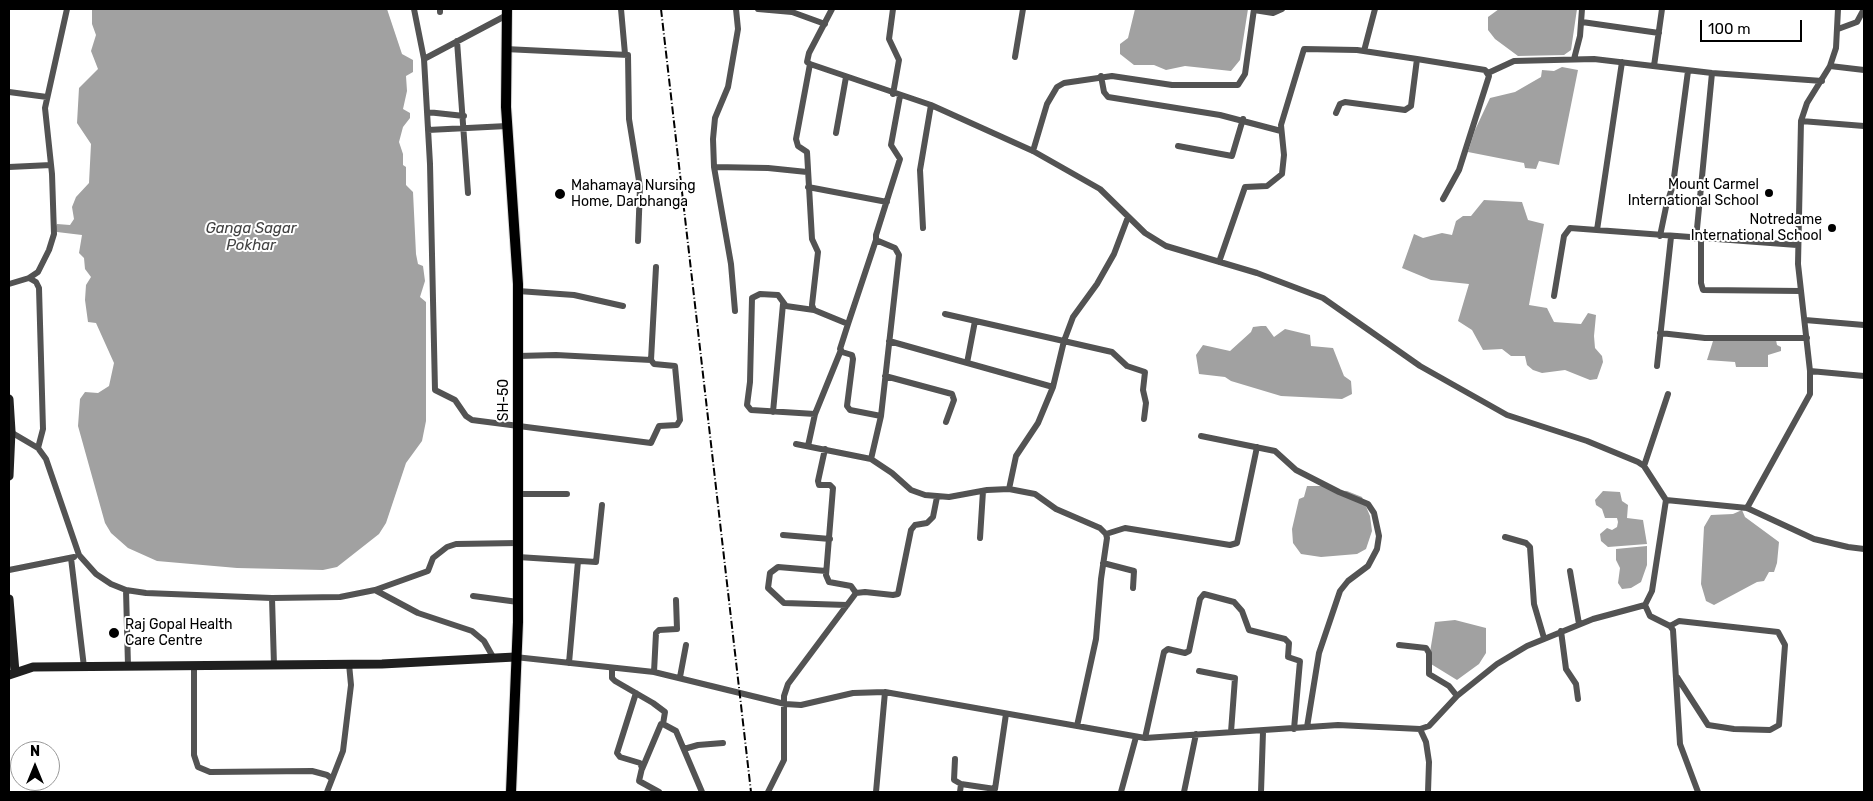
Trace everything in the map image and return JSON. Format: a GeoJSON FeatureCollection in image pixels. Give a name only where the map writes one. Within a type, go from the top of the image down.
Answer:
{"type":"FeatureCollection","features":[{"type":"Feature","properties":{"kind":"main road","name":"SH-50"},"geometry":{"type":"LineString","coordinates":[[507,12],[508,126],[518,291],[518,602],[511,792]]}},
{"type":"Feature","properties":{"kind":"street"},"geometry":{"type":"LineString","coordinates":[[9,284],[29,278],[44,264],[54,234],[51,165],[45,121],[48,97],[67,9]]}},
{"type":"Feature","properties":{"kind":"street"},"geometry":{"type":"LineString","coordinates":[[414,9],[424,58],[428,130],[433,388],[437,393],[455,400],[466,416],[472,420],[518,427],[651,443],[659,426],[677,424],[680,420],[675,366],[654,364],[651,360],[518,356]]}},
{"type":"Feature","properties":{"kind":"street"},"geometry":{"type":"LineString","coordinates":[[622,9],[625,54],[628,55],[630,62],[628,119],[640,187],[638,241]]}},
{"type":"Feature","properties":{"kind":"street"},"geometry":{"type":"LineString","coordinates":[[735,311],[730,264],[714,167],[715,118],[728,87],[738,29],[736,9]]}},
{"type":"Feature","properties":{"kind":"street"},"geometry":{"type":"LineString","coordinates":[[758,9],[792,12],[825,24]]}},
{"type":"Feature","properties":{"kind":"street"},"geometry":{"type":"LineString","coordinates":[[814,310],[812,297],[818,252],[812,239],[807,152],[798,146],[796,139],[810,64],[807,62],[809,53],[832,9]]}},
{"type":"Feature","properties":{"kind":"street"},"geometry":{"type":"LineString","coordinates":[[808,446],[816,414],[841,350],[900,159],[891,145],[899,60],[889,39],[893,9]]}},
{"type":"Feature","properties":{"kind":"street"},"geometry":{"type":"LineString","coordinates":[[1015,57],[1023,9]]}},
{"type":"Feature","properties":{"kind":"street"},"geometry":{"type":"LineString","coordinates":[[1033,151],[1043,115],[1057,87],[1064,83],[1102,76],[1172,85],[1238,85],[1245,74],[1254,9],[1273,12],[1282,9]]}},
{"type":"Feature","properties":{"kind":"street"},"geometry":{"type":"LineString","coordinates":[[1364,50],[1375,9]]}},
{"type":"Feature","properties":{"kind":"street"},"geometry":{"type":"LineString","coordinates":[[1574,59],[1582,22],[1582,9]]}},
{"type":"Feature","properties":{"kind":"street"},"geometry":{"type":"LineString","coordinates":[[1654,66],[1662,9]]}},
{"type":"Feature","properties":{"kind":"street"},"geometry":{"type":"LineString","coordinates":[[1747,508],[1810,394],[1810,371],[1800,291],[1797,244],[1801,121],[1807,103],[1830,66],[1836,48],[1838,9]]}},
{"type":"Feature","properties":{"kind":"street"},"geometry":{"type":"LineString","coordinates":[[1838,29],[1857,22],[1864,9]]}},
{"type":"Feature","properties":{"kind":"street"},"geometry":{"type":"LineString","coordinates":[[424,58],[507,12]]}},
{"type":"Feature","properties":{"kind":"street"},"geometry":{"type":"LineString","coordinates":[[1582,22],[1659,33]]}},
{"type":"Feature","properties":{"kind":"street"},"geometry":{"type":"LineString","coordinates":[[457,41],[465,128],[468,192]]}},
{"type":"Feature","properties":{"kind":"street"},"geometry":{"type":"LineString","coordinates":[[506,49],[625,54]]}},
{"type":"Feature","properties":{"kind":"street"},"geometry":{"type":"LineString","coordinates":[[1219,262],[1245,187],[1267,186],[1282,174],[1284,155],[1281,125],[1304,49],[1364,50],[1456,65],[1488,73],[1514,61],[1574,59],[1622,62],[1688,71],[1822,81]]}},
{"type":"Feature","properties":{"kind":"street"},"geometry":{"type":"LineString","coordinates":[[1336,113],[1340,104],[1345,102],[1404,110],[1411,106],[1417,59]]}},
{"type":"Feature","properties":{"kind":"street"},"geometry":{"type":"LineString","coordinates":[[1597,230],[1622,62]]}},
{"type":"Feature","properties":{"kind":"street"},"geometry":{"type":"LineString","coordinates":[[9,599],[12,673],[33,667],[349,664],[515,657],[654,672],[785,704],[801,705],[853,693],[884,692],[1145,738],[1231,732],[1263,732],[1307,727],[1355,726],[1420,729],[1429,726],[1457,696],[1497,664],[1544,638],[1561,631],[1644,605],[1652,591],[1666,500],[1644,466],[1596,444],[1507,415],[1420,366],[1323,298],[1289,283],[1161,243],[1145,233],[1100,189],[1033,151],[931,105],[896,95],[810,64]]}},
{"type":"Feature","properties":{"kind":"street"},"geometry":{"type":"LineString","coordinates":[[1830,66],[1864,70]]}},
{"type":"Feature","properties":{"kind":"street"},"geometry":{"type":"LineString","coordinates":[[1660,236],[1673,185],[1688,71]]}},
{"type":"Feature","properties":{"kind":"street"},"geometry":{"type":"LineString","coordinates":[[1443,199],[1459,170],[1489,81],[1488,73]]}},
{"type":"Feature","properties":{"kind":"street"},"geometry":{"type":"LineString","coordinates":[[1712,73],[1699,239],[1703,290],[1800,291]]}},
{"type":"Feature","properties":{"kind":"street"},"geometry":{"type":"LineString","coordinates":[[1102,76],[1104,92],[1108,97],[1243,120],[1282,131]]}},
{"type":"Feature","properties":{"kind":"street"},"geometry":{"type":"LineString","coordinates":[[836,133],[846,77]]}},
{"type":"Feature","properties":{"kind":"street"},"geometry":{"type":"LineString","coordinates":[[9,92],[48,97]]}},
{"type":"Feature","properties":{"kind":"street"},"geometry":{"type":"LineString","coordinates":[[923,228],[920,170],[931,105]]}},
{"type":"Feature","properties":{"kind":"street"},"geometry":{"type":"LineString","coordinates":[[427,112],[464,116]]}},
{"type":"Feature","properties":{"kind":"street"},"geometry":{"type":"LineString","coordinates":[[1178,146],[1232,156],[1243,120]]}},
{"type":"Feature","properties":{"kind":"street"},"geometry":{"type":"LineString","coordinates":[[1801,121],[1864,126]]}},
{"type":"Feature","properties":{"kind":"street"},"geometry":{"type":"LineString","coordinates":[[428,130],[508,126]]}},
{"type":"Feature","properties":{"kind":"street"},"geometry":{"type":"LineString","coordinates":[[9,167],[51,165]]}},
{"type":"Feature","properties":{"kind":"street"},"geometry":{"type":"LineString","coordinates":[[714,167],[768,168],[807,172]]}},
{"type":"Feature","properties":{"kind":"street"},"geometry":{"type":"LineString","coordinates":[[808,187],[887,202]]}},
{"type":"Feature","properties":{"kind":"street"},"geometry":{"type":"LineString","coordinates":[[1009,489],[1016,456],[1038,423],[1053,387],[1064,341],[1076,312],[1097,284],[1114,254],[1128,217]]}},
{"type":"Feature","properties":{"kind":"street"},"geometry":{"type":"LineString","coordinates":[[1554,296],[1566,231],[1574,228],[1671,237],[1797,244]]}},
{"type":"Feature","properties":{"kind":"street"},"geometry":{"type":"LineString","coordinates":[[1656,366],[1671,237]]}},
{"type":"Feature","properties":{"kind":"street"},"geometry":{"type":"LineString","coordinates":[[871,460],[881,416],[899,255],[895,248],[876,240]]}},
{"type":"Feature","properties":{"kind":"street"},"geometry":{"type":"LineString","coordinates":[[651,360],[656,267]]}},
{"type":"Feature","properties":{"kind":"street"},"geometry":{"type":"LineString","coordinates":[[29,278],[36,282],[39,288],[43,429],[38,448]]}},
{"type":"Feature","properties":{"kind":"street"},"geometry":{"type":"LineString","coordinates":[[518,291],[574,295],[623,306]]}},
{"type":"Feature","properties":{"kind":"street"},"geometry":{"type":"LineString","coordinates":[[773,412],[783,304],[778,295],[760,294],[752,298],[750,382],[747,407],[773,412],[816,414]]}},
{"type":"Feature","properties":{"kind":"street"},"geometry":{"type":"LineString","coordinates":[[783,304],[814,310],[848,324]]}},
{"type":"Feature","properties":{"kind":"street"},"geometry":{"type":"LineString","coordinates":[[945,314],[1112,352],[1127,366],[1145,372],[1143,390],[1146,403],[1144,419]]}},
{"type":"Feature","properties":{"kind":"street"},"geometry":{"type":"LineString","coordinates":[[1805,320],[1864,325]]}},
{"type":"Feature","properties":{"kind":"street"},"geometry":{"type":"LineString","coordinates":[[967,363],[975,321]]}},
{"type":"Feature","properties":{"kind":"street"},"geometry":{"type":"LineString","coordinates":[[1660,333],[1705,338],[1807,338]]}},
{"type":"Feature","properties":{"kind":"street"},"geometry":{"type":"LineString","coordinates":[[890,341],[1053,387]]}},
{"type":"Feature","properties":{"kind":"street"},"geometry":{"type":"LineString","coordinates":[[841,350],[852,355],[854,359],[848,408],[881,416]]}},
{"type":"Feature","properties":{"kind":"street"},"geometry":{"type":"LineString","coordinates":[[1810,371],[1864,376]]}},
{"type":"Feature","properties":{"kind":"street"},"geometry":{"type":"LineString","coordinates":[[885,376],[948,392],[954,396],[946,422]]}},
{"type":"Feature","properties":{"kind":"street"},"geometry":{"type":"LineString","coordinates":[[1644,466],[1668,394]]}},
{"type":"Feature","properties":{"kind":"street"},"geometry":{"type":"LineString","coordinates":[[9,399],[9,476]]}},
{"type":"Feature","properties":{"kind":"street"},"geometry":{"type":"LineString","coordinates":[[10,427],[38,448],[52,472],[79,555],[96,574],[126,590],[272,598],[340,597],[375,590],[428,571],[433,558],[447,547],[456,544],[518,543]]}},
{"type":"Feature","properties":{"kind":"street"},"geometry":{"type":"LineString","coordinates":[[1201,436],[1274,451],[1305,476],[1368,504],[1378,523],[1379,536],[1374,558],[1368,566],[1343,585],[1324,636],[1316,668],[1307,727]]}},
{"type":"Feature","properties":{"kind":"street"},"geometry":{"type":"LineString","coordinates":[[796,444],[871,460],[892,473],[911,490],[937,497],[958,496],[983,490],[1009,489],[1035,494],[1056,509],[1100,528],[1106,534]]}},
{"type":"Feature","properties":{"kind":"street"},"geometry":{"type":"LineString","coordinates":[[1106,534],[1125,528],[1230,545],[1237,543],[1257,447]]}},
{"type":"Feature","properties":{"kind":"street"},"geometry":{"type":"LineString","coordinates":[[825,449],[818,481],[819,484],[832,486],[830,540],[826,571],[829,582],[851,586],[856,593]]}},
{"type":"Feature","properties":{"kind":"street"},"geometry":{"type":"LineString","coordinates":[[980,538],[983,490]]}},
{"type":"Feature","properties":{"kind":"street"},"geometry":{"type":"LineString","coordinates":[[518,494],[567,494]]}},
{"type":"Feature","properties":{"kind":"street"},"geometry":{"type":"LineString","coordinates":[[768,792],[784,760],[785,690],[790,680],[856,593],[865,592],[893,596],[898,594],[911,530],[915,524],[927,523],[933,517],[937,497]]}},
{"type":"Feature","properties":{"kind":"street"},"geometry":{"type":"LineString","coordinates":[[1666,500],[1747,508],[1814,538],[1864,549]]}},
{"type":"Feature","properties":{"kind":"street"},"geometry":{"type":"LineString","coordinates":[[518,557],[592,562],[597,560],[602,505]]}},
{"type":"Feature","properties":{"kind":"street"},"geometry":{"type":"LineString","coordinates":[[1077,726],[1096,639],[1106,534]]}},
{"type":"Feature","properties":{"kind":"street"},"geometry":{"type":"LineString","coordinates":[[783,535],[830,540]]}},
{"type":"Feature","properties":{"kind":"street"},"geometry":{"type":"LineString","coordinates":[[1505,537],[1526,543],[1530,547],[1534,604],[1544,638]]}},
{"type":"Feature","properties":{"kind":"street"},"geometry":{"type":"LineString","coordinates":[[9,570],[79,555]]}},
{"type":"Feature","properties":{"kind":"street"},"geometry":{"type":"LineString","coordinates":[[71,558],[84,666]]}},
{"type":"Feature","properties":{"kind":"street"},"geometry":{"type":"LineString","coordinates":[[569,663],[578,561]]}},
{"type":"Feature","properties":{"kind":"street"},"geometry":{"type":"LineString","coordinates":[[1103,562],[1134,571],[1133,588]]}},
{"type":"Feature","properties":{"kind":"street"},"geometry":{"type":"LineString","coordinates":[[826,571],[778,567],[770,573],[768,588],[784,603],[847,605]]}},
{"type":"Feature","properties":{"kind":"street"},"geometry":{"type":"LineString","coordinates":[[1570,571],[1579,624]]}},
{"type":"Feature","properties":{"kind":"street"},"geometry":{"type":"LineString","coordinates":[[126,590],[128,666]]}},
{"type":"Feature","properties":{"kind":"street"},"geometry":{"type":"LineString","coordinates":[[375,590],[418,613],[472,631],[484,641],[492,657]]}},
{"type":"Feature","properties":{"kind":"street"},"geometry":{"type":"LineString","coordinates":[[1145,738],[1164,652],[1168,649],[1185,653],[1189,650],[1200,599],[1204,594],[1234,602],[1242,611],[1249,630],[1285,640],[1289,643],[1288,657],[1300,661],[1294,729]]}},
{"type":"Feature","properties":{"kind":"street"},"geometry":{"type":"LineString","coordinates":[[473,596],[518,602]]}},
{"type":"Feature","properties":{"kind":"street"},"geometry":{"type":"LineString","coordinates":[[272,598],[274,665]]}},
{"type":"Feature","properties":{"kind":"street"},"geometry":{"type":"LineString","coordinates":[[654,672],[656,632],[659,630],[677,629],[676,600]]}},
{"type":"Feature","properties":{"kind":"street"},"geometry":{"type":"LineString","coordinates":[[1644,605],[1650,616],[1670,626],[1674,635],[1680,744],[1698,792]]}},
{"type":"Feature","properties":{"kind":"street"},"geometry":{"type":"LineString","coordinates":[[1670,626],[1679,622],[1778,632],[1785,645],[1779,725],[1770,730],[1734,729],[1708,725],[1677,677]]}},
{"type":"Feature","properties":{"kind":"street"},"geometry":{"type":"LineString","coordinates":[[1561,631],[1566,669],[1576,684],[1578,698]]}},
{"type":"Feature","properties":{"kind":"street"},"geometry":{"type":"LineString","coordinates":[[680,677],[686,645]]}},
{"type":"Feature","properties":{"kind":"street"},"geometry":{"type":"LineString","coordinates":[[1399,645],[1426,648],[1429,652],[1429,674],[1449,686],[1457,696]]}},
{"type":"Feature","properties":{"kind":"street"},"geometry":{"type":"LineString","coordinates":[[327,792],[343,751],[351,685],[349,664]]}},
{"type":"Feature","properties":{"kind":"street"},"geometry":{"type":"LineString","coordinates":[[194,666],[194,755],[198,767],[210,772],[312,771],[331,778]]}},
{"type":"Feature","properties":{"kind":"street"},"geometry":{"type":"LineString","coordinates":[[612,668],[612,678],[665,712],[663,724],[676,731],[702,792]]}},
{"type":"Feature","properties":{"kind":"street"},"geometry":{"type":"LineString","coordinates":[[1199,671],[1235,678],[1231,732]]}},
{"type":"Feature","properties":{"kind":"street"},"geometry":{"type":"LineString","coordinates":[[876,792],[884,692]]}},
{"type":"Feature","properties":{"kind":"street"},"geometry":{"type":"LineString","coordinates":[[636,693],[617,753],[620,756],[640,763],[642,770]]}},
{"type":"Feature","properties":{"kind":"street"},"geometry":{"type":"LineString","coordinates":[[955,759],[954,780],[961,784],[995,791],[1006,714]]}},
{"type":"Feature","properties":{"kind":"street"},"geometry":{"type":"LineString","coordinates":[[659,792],[640,783],[638,779],[661,724]]}},
{"type":"Feature","properties":{"kind":"street"},"geometry":{"type":"LineString","coordinates":[[1420,729],[1426,742],[1429,762],[1428,792]]}},
{"type":"Feature","properties":{"kind":"street"},"geometry":{"type":"LineString","coordinates":[[1261,792],[1263,732]]}},
{"type":"Feature","properties":{"kind":"street"},"geometry":{"type":"LineString","coordinates":[[1184,792],[1196,734]]}},
{"type":"Feature","properties":{"kind":"street"},"geometry":{"type":"LineString","coordinates":[[1121,792],[1136,737]]}},
{"type":"Feature","properties":{"kind":"street"},"geometry":{"type":"LineString","coordinates":[[684,749],[698,745],[723,743]]}},
{"type":"Feature","properties":{"kind":"street"},"geometry":{"type":"LineString","coordinates":[[960,792],[961,784]]}},
{"type":"Feature","properties":{"kind":"water","name":"Ganga Sagar Pokhar"},"geometry":{"type":"Polygon","coordinates":[[[92,9],[387,9],[402,54],[413,60],[413,72],[406,76],[407,91],[403,109],[410,113],[410,118],[403,127],[399,142],[403,154],[403,165],[406,167],[406,185],[413,192],[416,254],[418,264],[423,266],[425,281],[420,297],[426,302],[426,421],[422,441],[406,463],[386,523],[379,534],[337,567],[323,570],[237,568],[157,561],[128,548],[111,533],[105,523],[78,426],[80,399],[85,392],[98,393],[109,386],[114,363],[96,323],[88,322],[85,300],[86,285],[91,277],[85,269],[84,258],[79,253],[82,235],[57,232],[55,228],[57,224],[70,225],[74,219],[72,207],[76,197],[89,183],[91,144],[77,123],[79,88],[98,69],[91,51],[96,35],[92,24],[92,9]]]}},
{"type":"Feature","properties":{"kind":"water"},"geometry":{"type":"Polygon","coordinates":[[[1135,9],[1248,9],[1240,60],[1231,71],[1185,66],[1166,70],[1154,65],[1134,65],[1120,54],[1120,44],[1128,38],[1135,9]]]}},
{"type":"Feature","properties":{"kind":"water"},"geometry":{"type":"Polygon","coordinates":[[[1499,9],[1577,9],[1571,50],[1564,55],[1518,56],[1495,39],[1488,30],[1488,17],[1499,9]]]}},
{"type":"Feature","properties":{"kind":"water"},"geometry":{"type":"Polygon","coordinates":[[[1562,67],[1578,70],[1559,165],[1539,161],[1536,169],[1525,168],[1524,163],[1468,152],[1475,130],[1490,98],[1515,92],[1541,77],[1542,70],[1554,71],[1562,67]]]}},
{"type":"Feature","properties":{"kind":"water"},"geometry":{"type":"Polygon","coordinates":[[[1484,200],[1522,202],[1528,220],[1544,224],[1529,305],[1547,308],[1554,322],[1581,324],[1588,313],[1596,315],[1595,348],[1602,356],[1603,362],[1597,379],[1590,380],[1565,370],[1542,373],[1533,370],[1527,365],[1525,356],[1511,356],[1502,349],[1483,350],[1472,330],[1458,321],[1469,284],[1431,280],[1402,268],[1414,234],[1423,238],[1442,233],[1452,235],[1456,221],[1463,216],[1471,216],[1484,200]]]}},
{"type":"Feature","properties":{"kind":"water"},"geometry":{"type":"Polygon","coordinates":[[[1266,326],[1274,337],[1285,329],[1310,335],[1311,346],[1333,348],[1344,376],[1351,381],[1352,394],[1342,399],[1281,396],[1231,381],[1225,377],[1199,374],[1196,355],[1203,345],[1230,351],[1251,332],[1253,327],[1266,326]]]}},
{"type":"Feature","properties":{"kind":"water"},"geometry":{"type":"Polygon","coordinates":[[[1776,340],[1777,345],[1781,347],[1781,351],[1768,355],[1768,367],[1736,367],[1735,362],[1707,360],[1713,341],[1776,340]]]}},
{"type":"Feature","properties":{"kind":"water"},"geometry":{"type":"Polygon","coordinates":[[[1307,486],[1326,486],[1331,490],[1347,491],[1362,497],[1370,516],[1372,531],[1366,549],[1357,554],[1321,557],[1301,554],[1293,543],[1292,529],[1299,499],[1304,497],[1307,486]]]}},
{"type":"Feature","properties":{"kind":"water"},"geometry":{"type":"Polygon","coordinates":[[[1603,491],[1620,492],[1622,501],[1628,505],[1627,518],[1643,520],[1647,544],[1608,547],[1601,541],[1600,534],[1607,528],[1612,530],[1617,527],[1618,522],[1617,518],[1605,518],[1602,509],[1596,505],[1595,500],[1603,491]]]}},
{"type":"Feature","properties":{"kind":"water"},"geometry":{"type":"Polygon","coordinates":[[[1742,510],[1745,517],[1779,542],[1777,563],[1774,572],[1769,572],[1764,581],[1757,582],[1714,605],[1706,601],[1701,584],[1704,527],[1711,515],[1733,514],[1742,510]]]}},
{"type":"Feature","properties":{"kind":"water"},"geometry":{"type":"Polygon","coordinates":[[[1647,546],[1647,565],[1641,582],[1631,588],[1622,589],[1618,583],[1620,568],[1616,560],[1616,549],[1647,546]]]}},
{"type":"Feature","properties":{"kind":"water"},"geometry":{"type":"Polygon","coordinates":[[[1455,620],[1486,628],[1486,653],[1479,664],[1457,680],[1431,664],[1429,658],[1435,622],[1455,620]]]}},
{"type":"Feature","properties":{"kind":"railway"},"geometry":{"type":"LineString","coordinates":[[661,9],[751,792]]}},
{"type":"Feature","properties":{"kind":"place","name":"Mount Carmel International School"},"geometry":{"type":"Point","coordinates":[1769,193]}},
{"type":"Feature","properties":{"kind":"place","name":"Mahamaya Nursing Home, Darbhanga"},"geometry":{"type":"Point","coordinates":[560,194]}},
{"type":"Feature","properties":{"kind":"place","name":"Notredame International School"},"geometry":{"type":"Point","coordinates":[1832,228]}},
{"type":"Feature","properties":{"kind":"place","name":"Raj Gopal Health Care Centre"},"geometry":{"type":"Point","coordinates":[114,633]}}]}
